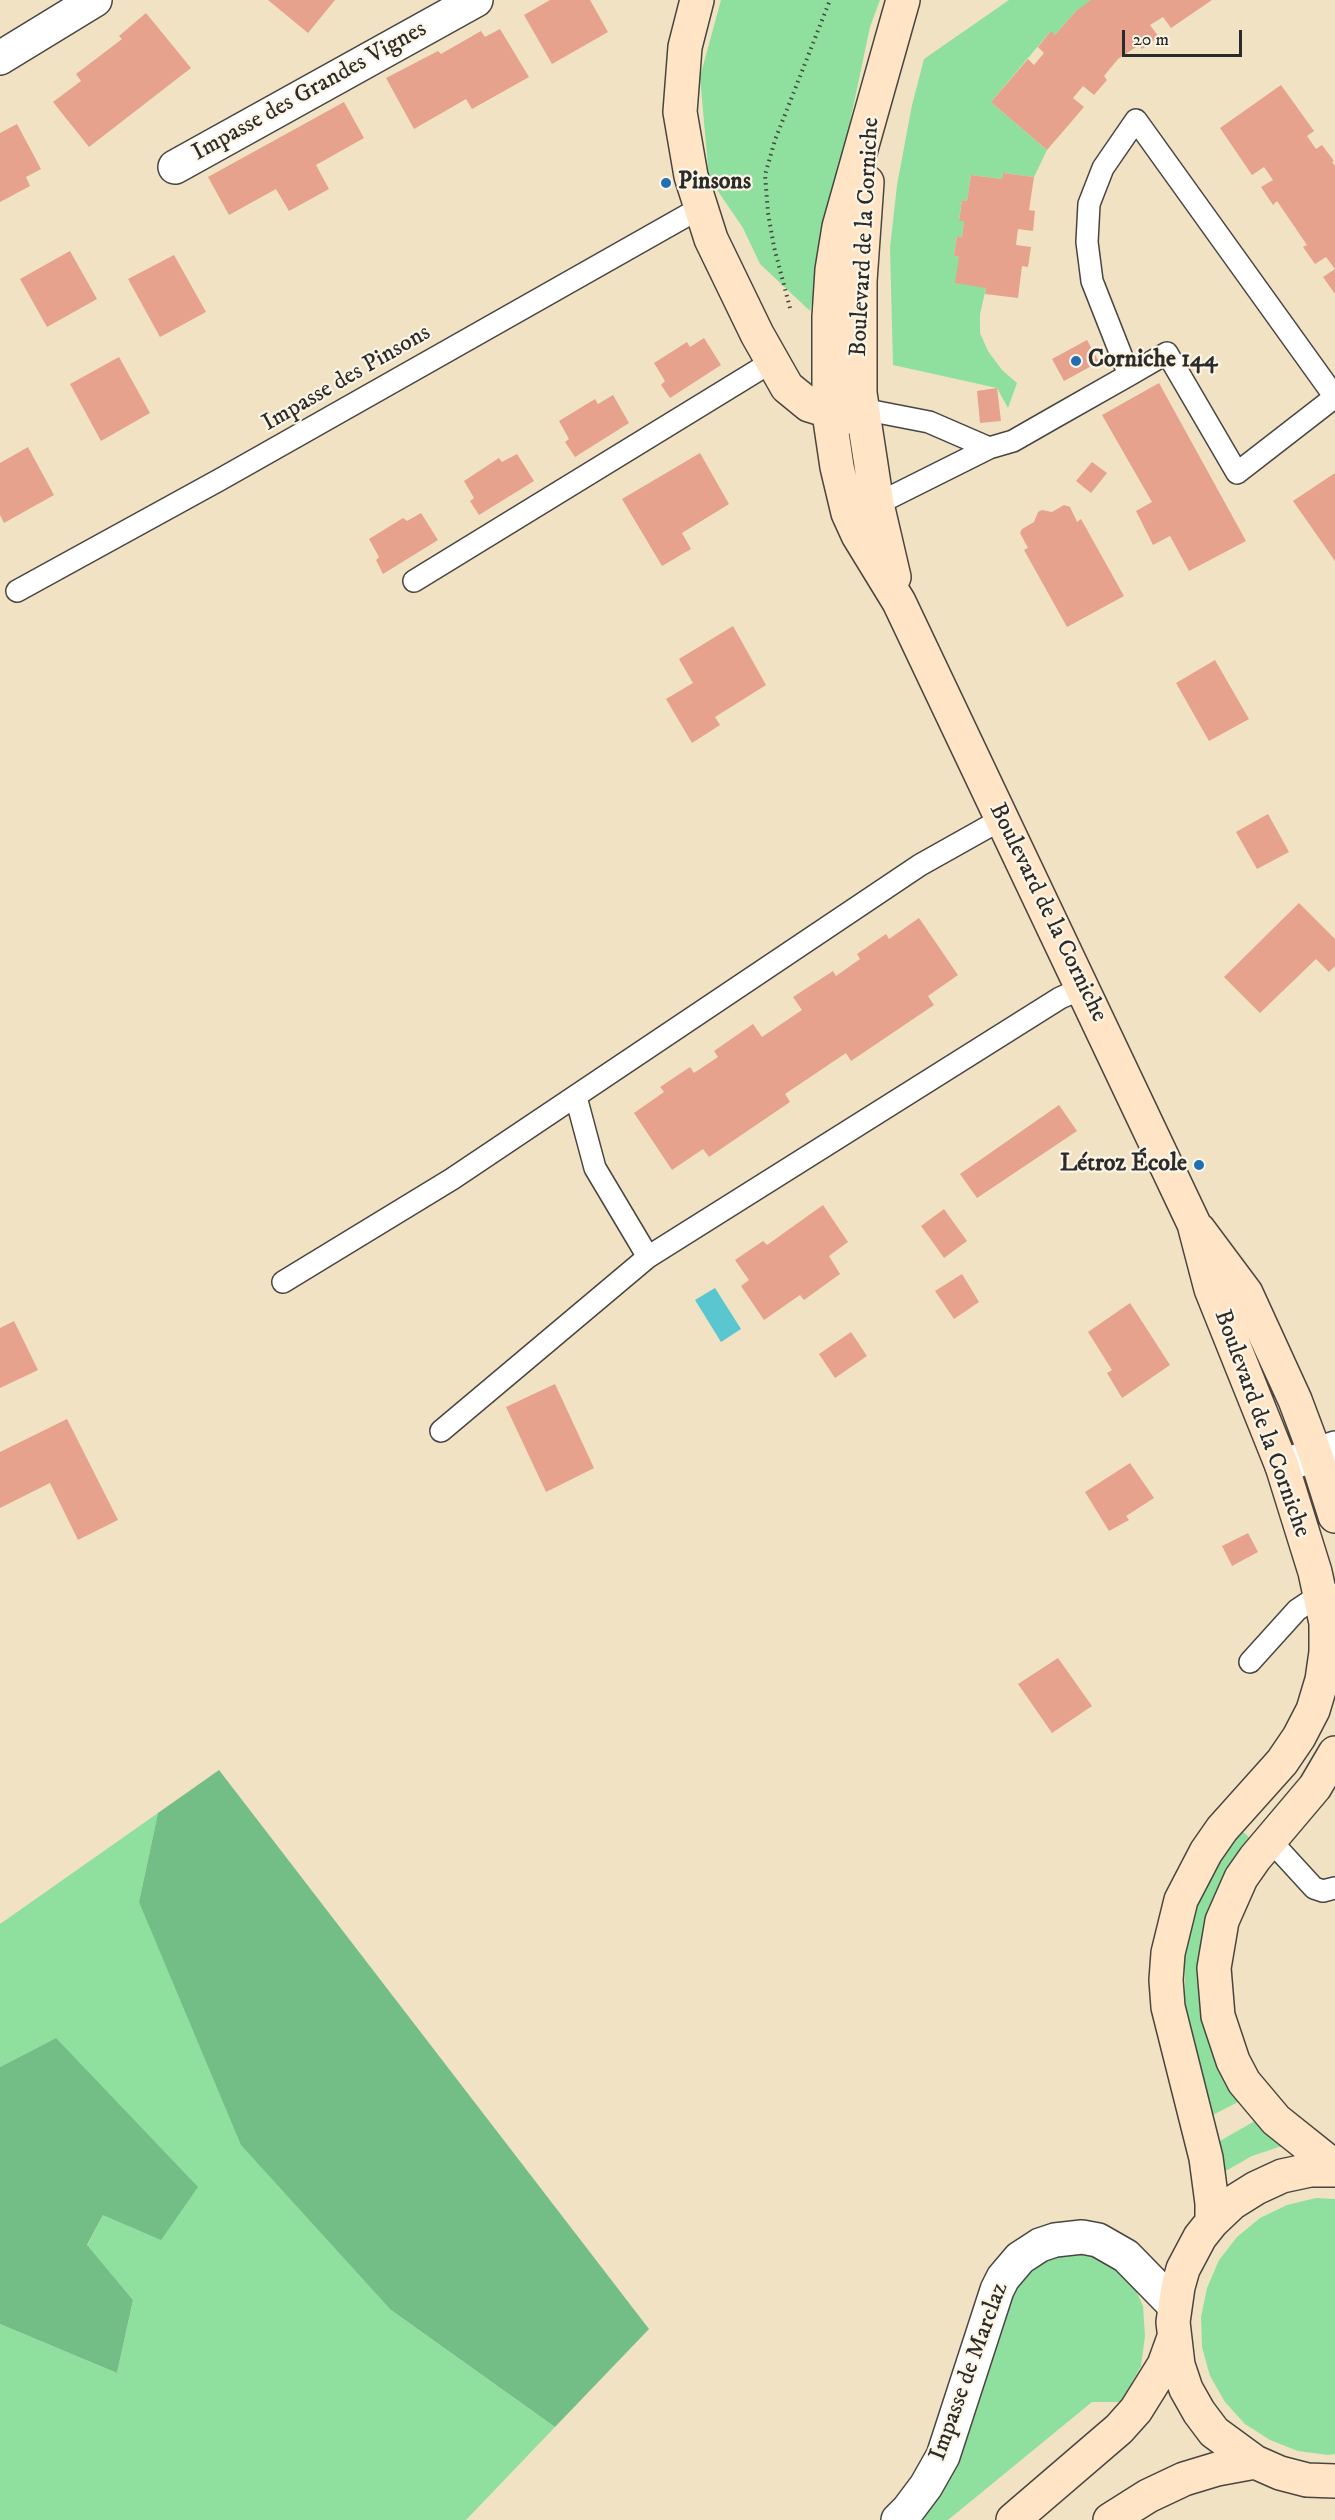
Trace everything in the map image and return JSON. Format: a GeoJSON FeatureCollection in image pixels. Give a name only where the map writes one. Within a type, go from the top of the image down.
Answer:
{"type":"FeatureCollection","features":[{"type":"Feature","properties":{"kind":"street"},"geometry":{"type":"LineString","coordinates":[[0,58],[95,0]]}},
{"type":"Feature","properties":{"kind":"street","name":"Impasse des Grandes Vignes"},"geometry":{"type":"LineString","coordinates":[[175,167],[476,0]]}},
{"type":"Feature","properties":{"kind":"street"},"geometry":{"type":"LineString","coordinates":[[697,0],[685,47],[680,112],[684,141],[700,208],[711,239],[780,377],[798,398],[830,413],[863,414]]}},
{"type":"Feature","properties":{"kind":"street","name":"Boulevard de la Corniche"},"geometry":{"type":"LineString","coordinates":[[903,0],[836,247],[830,293],[844,369],[863,414],[863,543],[899,602],[1194,1224],[1246,1293],[1295,1400],[1326,1452],[1335,1516]]}},
{"type":"Feature","properties":{"kind":"street","name":"Boulevard de la Corniche"},"geometry":{"type":"LineString","coordinates":[[773,361],[803,367],[844,369]]}},
{"type":"Feature","properties":{"kind":"street","name":"Boulevard de la Corniche"},"geometry":{"type":"LineString","coordinates":[[844,369],[830,413],[837,467],[863,508]]}},
{"type":"Feature","properties":{"kind":"street","name":"Boulevard de la Corniche"},"geometry":{"type":"LineString","coordinates":[[1194,1224],[1203,1267],[1214,1298],[1282,1466],[1328,1595],[1326,1652],[1322,1680],[1326,1705],[1299,1737],[1282,1762],[1239,1810],[1206,1852],[1184,1891],[1173,1926],[1167,1971],[1168,2007],[1206,2158],[1212,2222]]}},
{"type":"Feature","properties":{"kind":"street"},"geometry":{"type":"LineString","coordinates":[[1282,1466],[1326,1452]]}},
{"type":"Feature","properties":{"kind":"street"},"geometry":{"type":"LineString","coordinates":[[1335,1753],[1315,1787],[1241,1878],[1222,1921],[1214,1968],[1218,2016],[1233,2061],[1259,2101],[1297,2138],[1335,2168]]}},
{"type":"Feature","properties":{"kind":"street"},"geometry":{"type":"LineString","coordinates":[[1239,1810],[1270,1840]]}},
{"type":"Feature","properties":{"kind":"street"},"geometry":{"type":"LineString","coordinates":[[1335,2168],[1282,2176],[1233,2203],[1212,2222],[1200,2237],[1183,2269],[1174,2305],[1173,2340],[1184,2381],[1199,2412],[1214,2432],[1255,2462],[1280,2473],[1307,2480],[1335,2481]]}},
{"type":"Feature","properties":{"kind":"street","name":"Impasse de Marclaz"},"geometry":{"type":"LineString","coordinates":[[898,2520],[926,2486],[943,2456],[997,2290],[1011,2267],[1024,2255],[1040,2245],[1061,2238],[1082,2237],[1098,2240],[1126,2256],[1174,2305]]}},
{"type":"Feature","properties":{"kind":"street"},"geometry":{"type":"LineString","coordinates":[[1013,2520],[1119,2429],[1136,2410],[1155,2381],[1173,2340]]}},
{"type":"Feature","properties":{"kind":"street"},"geometry":{"type":"LineString","coordinates":[[1110,2520],[1148,2496],[1184,2479],[1217,2469],[1255,2462]]}},
{"type":"Feature","properties":{"kind":"lane"},"geometry":{"type":"LineString","coordinates":[[863,508],[989,448],[1013,441],[1129,375],[1167,353],[1237,473],[1335,397],[1136,120],[1103,168],[1089,204],[1087,242],[1092,281],[1129,375]]}},
{"type":"Feature","properties":{"kind":"lane","name":"Impasse des Pinsons"},"geometry":{"type":"LineString","coordinates":[[17,591],[221,479],[700,208]]}},
{"type":"Feature","properties":{"kind":"lane"},"geometry":{"type":"LineString","coordinates":[[414,581],[773,361]]}},
{"type":"Feature","properties":{"kind":"lane"},"geometry":{"type":"LineString","coordinates":[[863,414],[929,422],[989,448]]}},
{"type":"Feature","properties":{"kind":"lane"},"geometry":{"type":"LineString","coordinates":[[283,1282],[452,1179],[920,866],[1002,819]]}},
{"type":"Feature","properties":{"kind":"lane"},"geometry":{"type":"LineString","coordinates":[[441,1431],[648,1257],[1060,998],[1083,988]]}},
{"type":"Feature","properties":{"kind":"lane"},"geometry":{"type":"LineString","coordinates":[[576,1097],[595,1168],[648,1257]]}},
{"type":"Feature","properties":{"kind":"lane"},"geometry":{"type":"LineString","coordinates":[[1250,1662],[1291,1615],[1328,1595]]}},
{"type":"Feature","properties":{"kind":"lane"},"geometry":{"type":"LineString","coordinates":[[1270,1840],[1314,1888],[1323,1891],[1335,1888]]}},
{"type":"Feature","properties":{"kind":"path"},"geometry":{"type":"LineString","coordinates":[[794,317],[774,247],[765,175],[774,140],[830,0]]}},
{"type":"Feature","properties":{"kind":"green space"},"geometry":{"type":"Polygon","coordinates":[[[721,0],[880,0],[870,27],[810,311],[760,264],[743,228],[709,178],[700,77],[721,0]]]}},
{"type":"Feature","properties":{"kind":"green space"},"geometry":{"type":"Polygon","coordinates":[[[1009,0],[1093,0],[1076,11],[1055,35],[1050,32],[991,102],[1047,150],[1034,177],[1003,173],[1002,179],[971,175],[967,201],[962,200],[959,220],[964,221],[962,237],[957,236],[954,256],[959,257],[986,288],[980,314],[980,333],[988,351],[1002,370],[1017,383],[1008,408],[997,388],[893,365],[890,248],[897,185],[912,105],[924,59],[1009,0]]]}},
{"type":"Feature","properties":{"kind":"green space"},"geometry":{"type":"Polygon","coordinates":[[[219,1770],[649,2329],[555,2427],[391,2310],[241,2145],[139,1902],[158,1813],[219,1770]]]}},
{"type":"Feature","properties":{"kind":"green space"},"geometry":{"type":"Polygon","coordinates":[[[158,1813],[139,1902],[391,2310],[555,2427],[466,2520],[0,2520],[0,2324],[117,2373],[133,2300],[87,2246],[103,2215],[56,2038],[0,2067],[0,1924],[158,1813]]]}},
{"type":"Feature","properties":{"kind":"green space"},"geometry":{"type":"Polygon","coordinates":[[[1241,1830],[1252,1840],[1199,1967],[1198,1992],[1209,2044],[1218,2068],[1238,2102],[1211,2116],[1185,2005],[1185,1955],[1196,1906],[1219,1860],[1241,1830]]]}},
{"type":"Feature","properties":{"kind":"green space"},"geometry":{"type":"Polygon","coordinates":[[[56,2038],[198,2187],[161,2240],[103,2215],[87,2245],[133,2300],[117,2373],[0,2324],[0,2067],[56,2038]]]}},
{"type":"Feature","properties":{"kind":"green space"},"geometry":{"type":"Polygon","coordinates":[[[1255,2121],[1282,2146],[1252,2156],[1224,2172],[1218,2142],[1255,2121]]]}},
{"type":"Feature","properties":{"kind":"green space"},"geometry":{"type":"Polygon","coordinates":[[[1316,2198],[1335,2199],[1335,2454],[1328,2455],[1298,2451],[1270,2440],[1245,2424],[1225,2402],[1210,2376],[1202,2347],[1201,2317],[1207,2288],[1219,2260],[1237,2237],[1260,2218],[1287,2205],[1316,2198]]]}},
{"type":"Feature","properties":{"kind":"green space"},"geometry":{"type":"Polygon","coordinates":[[[1067,2251],[1093,2253],[1114,2264],[1132,2282],[1143,2306],[1145,2336],[1141,2366],[1121,2402],[1092,2402],[948,2520],[919,2520],[1008,2292],[1022,2271],[1067,2251]]]}},
{"type":"Feature","properties":{"kind":"water"},"geometry":{"type":"Polygon","coordinates":[[[715,1288],[741,1329],[721,1342],[695,1300],[715,1288]]]}},
{"type":"Feature","properties":{"kind":"building"},"geometry":{"type":"Polygon","coordinates":[[[268,0],[335,0],[308,33],[268,0]]]}},
{"type":"Feature","properties":{"kind":"building"},"geometry":{"type":"Polygon","coordinates":[[[550,0],[590,0],[608,32],[552,64],[524,15],[550,0]]]}},
{"type":"Feature","properties":{"kind":"building"},"geometry":{"type":"Polygon","coordinates":[[[1091,0],[1212,0],[1171,28],[1163,17],[1150,25],[1159,37],[1142,49],[1139,45],[1118,59],[1104,76],[1107,80],[1094,95],[1083,86],[1073,98],[1084,107],[1047,150],[991,102],[1028,59],[1034,65],[1044,53],[1038,47],[1051,31],[1055,35],[1076,11],[1091,0]]]}},
{"type":"Feature","properties":{"kind":"building"},"geometry":{"type":"Polygon","coordinates":[[[146,13],[191,68],[89,147],[53,102],[81,81],[76,74],[122,39],[119,36],[146,13]]]}},
{"type":"Feature","properties":{"kind":"building"},"geometry":{"type":"Polygon","coordinates":[[[500,29],[529,77],[472,109],[466,99],[414,129],[386,78],[438,51],[441,54],[481,31],[485,37],[500,29]]]}},
{"type":"Feature","properties":{"kind":"building"},"geometry":{"type":"Polygon","coordinates":[[[1281,85],[1314,131],[1307,136],[1316,149],[1322,145],[1334,161],[1332,162],[1335,166],[1335,269],[1326,257],[1315,264],[1303,247],[1307,245],[1277,201],[1273,205],[1261,187],[1273,180],[1264,167],[1252,175],[1220,128],[1281,85]]]}},
{"type":"Feature","properties":{"kind":"building"},"geometry":{"type":"Polygon","coordinates":[[[344,102],[364,138],[316,165],[329,189],[289,211],[276,189],[229,215],[208,177],[344,102]]]}},
{"type":"Feature","properties":{"kind":"building"},"geometry":{"type":"Polygon","coordinates":[[[17,124],[41,169],[26,177],[30,186],[0,202],[0,133],[17,124]]]}},
{"type":"Feature","properties":{"kind":"building"},"geometry":{"type":"Polygon","coordinates":[[[1003,173],[1034,177],[1029,210],[1035,211],[1033,231],[1018,229],[1016,245],[1031,247],[1028,267],[1022,266],[1018,298],[985,294],[986,288],[955,283],[959,257],[954,256],[957,236],[962,237],[964,221],[959,221],[962,200],[967,201],[971,175],[1002,179],[1003,173]]]}},
{"type":"Feature","properties":{"kind":"building"},"geometry":{"type":"Polygon","coordinates":[[[70,251],[97,299],[47,327],[20,279],[70,251]]]}},
{"type":"Feature","properties":{"kind":"building"},"geometry":{"type":"Polygon","coordinates":[[[174,255],[206,312],[160,337],[128,279],[174,255]]]}},
{"type":"Feature","properties":{"kind":"building"},"geometry":{"type":"Polygon","coordinates":[[[1335,269],[1335,294],[1323,277],[1335,269]]]}},
{"type":"Feature","properties":{"kind":"building"},"geometry":{"type":"Polygon","coordinates":[[[704,338],[721,365],[670,398],[661,385],[665,381],[654,363],[687,342],[690,347],[704,338]]]}},
{"type":"Feature","properties":{"kind":"building","name":"Corniche 144"},"geometry":{"type":"Polygon","coordinates":[[[1087,340],[1099,362],[1064,381],[1052,359],[1087,340]]]}},
{"type":"Feature","properties":{"kind":"building"},"geometry":{"type":"Polygon","coordinates":[[[119,357],[150,413],[101,441],[70,384],[119,357]]]}},
{"type":"Feature","properties":{"kind":"building"},"geometry":{"type":"Polygon","coordinates":[[[1159,383],[1246,541],[1189,571],[1170,536],[1153,545],[1136,511],[1152,502],[1102,415],[1159,383]]]}},
{"type":"Feature","properties":{"kind":"building"},"geometry":{"type":"Polygon","coordinates":[[[997,388],[1001,421],[980,423],[977,391],[997,388]]]}},
{"type":"Feature","properties":{"kind":"building"},"geometry":{"type":"Polygon","coordinates":[[[613,395],[629,423],[575,457],[565,442],[569,439],[559,421],[595,399],[598,404],[613,395]]]}},
{"type":"Feature","properties":{"kind":"building"},"geometry":{"type":"Polygon","coordinates":[[[28,447],[54,495],[4,523],[0,515],[0,463],[28,447]]]}},
{"type":"Feature","properties":{"kind":"building"},"geometry":{"type":"Polygon","coordinates":[[[700,453],[729,504],[682,533],[691,549],[662,566],[622,499],[700,453]]]}},
{"type":"Feature","properties":{"kind":"building"},"geometry":{"type":"Polygon","coordinates":[[[517,454],[534,481],[479,515],[470,501],[474,498],[464,481],[499,458],[502,462],[517,454]]]}},
{"type":"Feature","properties":{"kind":"building"},"geometry":{"type":"Polygon","coordinates":[[[1092,462],[1107,473],[1091,493],[1076,481],[1092,462]]]}},
{"type":"Feature","properties":{"kind":"building"},"geometry":{"type":"Polygon","coordinates":[[[1335,473],[1335,561],[1293,501],[1335,473]]]}},
{"type":"Feature","properties":{"kind":"building"},"geometry":{"type":"Polygon","coordinates":[[[1064,505],[1070,507],[1077,522],[1081,519],[1124,596],[1067,627],[1024,550],[1028,548],[1020,533],[1022,529],[1034,522],[1038,512],[1042,510],[1052,512],[1064,505]]]}},
{"type":"Feature","properties":{"kind":"building"},"geometry":{"type":"Polygon","coordinates":[[[421,513],[438,540],[383,574],[376,560],[379,557],[369,539],[403,518],[407,521],[421,513]]]}},
{"type":"Feature","properties":{"kind":"building"},"geometry":{"type":"Polygon","coordinates":[[[733,626],[766,685],[715,717],[720,725],[692,743],[666,699],[693,683],[679,659],[733,626]]]}},
{"type":"Feature","properties":{"kind":"building"},"geometry":{"type":"Polygon","coordinates":[[[1215,660],[1249,719],[1209,741],[1176,683],[1215,660]]]}},
{"type":"Feature","properties":{"kind":"building"},"geometry":{"type":"Polygon","coordinates":[[[1268,814],[1289,852],[1257,869],[1236,832],[1268,814]]]}},
{"type":"Feature","properties":{"kind":"building"},"geometry":{"type":"Polygon","coordinates":[[[1299,903],[1335,939],[1335,966],[1329,972],[1316,959],[1260,1013],[1224,977],[1299,903]]]}},
{"type":"Feature","properties":{"kind":"building"},"geometry":{"type":"Polygon","coordinates":[[[919,918],[958,975],[928,996],[934,1005],[851,1061],[846,1053],[785,1094],[790,1102],[709,1157],[703,1149],[672,1170],[634,1113],[664,1092],[660,1087],[690,1067],[694,1073],[718,1057],[714,1051],[753,1024],[762,1037],[802,1010],[793,997],[833,971],[836,976],[860,959],[857,954],[886,934],[889,939],[919,918]]]}},
{"type":"Feature","properties":{"kind":"building"},"geometry":{"type":"Polygon","coordinates":[[[1059,1105],[1077,1131],[977,1198],[960,1174],[1059,1105]]]}},
{"type":"Feature","properties":{"kind":"building"},"geometry":{"type":"Polygon","coordinates":[[[823,1205],[848,1242],[829,1256],[840,1274],[804,1300],[800,1295],[764,1320],[741,1286],[749,1280],[735,1260],[763,1241],[767,1245],[823,1205]]]}},
{"type":"Feature","properties":{"kind":"building"},"geometry":{"type":"Polygon","coordinates":[[[944,1209],[967,1241],[944,1258],[921,1226],[944,1209]]]}},
{"type":"Feature","properties":{"kind":"building"},"geometry":{"type":"Polygon","coordinates":[[[962,1274],[979,1302],[954,1319],[935,1291],[962,1274]]]}},
{"type":"Feature","properties":{"kind":"building"},"geometry":{"type":"Polygon","coordinates":[[[1130,1303],[1170,1365],[1122,1398],[1107,1373],[1112,1370],[1088,1332],[1130,1303]]]}},
{"type":"Feature","properties":{"kind":"building"},"geometry":{"type":"Polygon","coordinates":[[[14,1321],[38,1370],[0,1388],[0,1328],[14,1321]]]}},
{"type":"Feature","properties":{"kind":"building"},"geometry":{"type":"Polygon","coordinates":[[[851,1332],[867,1356],[835,1378],[819,1354],[851,1332]]]}},
{"type":"Feature","properties":{"kind":"building"},"geometry":{"type":"Polygon","coordinates":[[[555,1384],[594,1468],[546,1492],[506,1407],[555,1384]]]}},
{"type":"Feature","properties":{"kind":"building"},"geometry":{"type":"Polygon","coordinates":[[[67,1419],[118,1520],[78,1540],[50,1483],[0,1508],[0,1452],[67,1419]]]}},
{"type":"Feature","properties":{"kind":"building"},"geometry":{"type":"Polygon","coordinates":[[[1130,1463],[1154,1498],[1126,1516],[1129,1520],[1109,1531],[1085,1492],[1130,1463]]]}},
{"type":"Feature","properties":{"kind":"building"},"geometry":{"type":"Polygon","coordinates":[[[1248,1533],[1258,1552],[1232,1566],[1222,1546],[1248,1533]]]}},
{"type":"Feature","properties":{"kind":"building"},"geometry":{"type":"Polygon","coordinates":[[[1058,1658],[1092,1706],[1052,1733],[1018,1684],[1058,1658]]]}},
{"type":"Feature","properties":{"kind":"place","name":"Pinsons"},"geometry":{"type":"Point","coordinates":[666,183]}},
{"type":"Feature","properties":{"kind":"place","name":"Corniche 144"},"geometry":{"type":"Point","coordinates":[1076,361]}},
{"type":"Feature","properties":{"kind":"place","name":"Létroz École"},"geometry":{"type":"Point","coordinates":[1199,1165]}}]}
